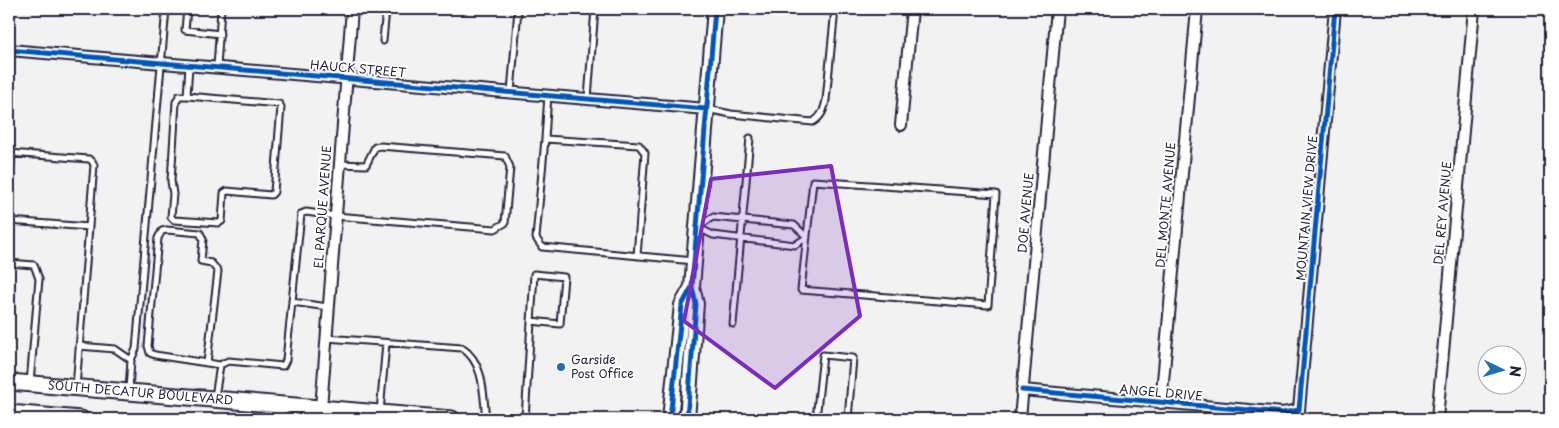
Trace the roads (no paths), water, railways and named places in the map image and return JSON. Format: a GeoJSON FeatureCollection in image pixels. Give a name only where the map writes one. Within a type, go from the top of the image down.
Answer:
{"type":"FeatureCollection","features":[{"type":"Feature","properties":{"kind":"main road"},"geometry":{"type":"LineString","coordinates":[[687,419],[696,304],[692,287],[715,9]]}},
{"type":"Feature","properties":{"kind":"main road"},"geometry":{"type":"LineString","coordinates":[[670,419],[682,305],[692,287]]}},
{"type":"Feature","properties":{"kind":"main road","name":"SOUTH DECATUR BOULEVARD"},"geometry":{"type":"LineString","coordinates":[[9,382],[215,399],[316,414],[380,413],[408,418],[452,419]]}},
{"type":"Feature","properties":{"kind":"main road"},"geometry":{"type":"LineString","coordinates":[[9,413],[73,419]]}},
{"type":"Feature","properties":{"kind":"main road"},"geometry":{"type":"LineString","coordinates":[[265,419],[281,419]]}},
{"type":"Feature","properties":{"kind":"street","name":"EL PARQUE AVENUE"},"geometry":{"type":"LineString","coordinates":[[316,414],[326,338],[352,9]]}},
{"type":"Feature","properties":{"kind":"street"},"geometry":{"type":"LineString","coordinates":[[901,125],[912,9]]}},
{"type":"Feature","properties":{"kind":"street","name":"DOE AVENUE"},"geometry":{"type":"LineString","coordinates":[[1020,419],[1057,9]]}},
{"type":"Feature","properties":{"kind":"street","name":"DEL MONTE AVENUE"},"geometry":{"type":"LineString","coordinates":[[1161,403],[1197,9]]}},
{"type":"Feature","properties":{"kind":"street","name":"MOUNTAIN VIEW DRIVE"},"geometry":{"type":"LineString","coordinates":[[1299,410],[1335,9]]}},
{"type":"Feature","properties":{"kind":"street","name":"DEL REY AVENUE"},"geometry":{"type":"LineString","coordinates":[[1437,419],[1474,9]]}},
{"type":"Feature","properties":{"kind":"street","name":"HAUCK STREET"},"geometry":{"type":"LineString","coordinates":[[9,50],[706,109]]}},
{"type":"Feature","properties":{"kind":"street","name":"ANGEL DRIVE"},"geometry":{"type":"LineString","coordinates":[[1022,390],[1283,413],[1299,410]]}},
{"type":"Feature","properties":{"kind":"lane"},"geometry":{"type":"LineString","coordinates":[[128,392],[130,360],[136,349],[137,340],[166,9]]}},
{"type":"Feature","properties":{"kind":"lane"},"geometry":{"type":"LineString","coordinates":[[187,9],[185,30],[220,34]]}},
{"type":"Feature","properties":{"kind":"lane"},"geometry":{"type":"LineString","coordinates":[[217,67],[221,9]]}},
{"type":"Feature","properties":{"kind":"lane"},"geometry":{"type":"LineString","coordinates":[[383,41],[386,9]]}},
{"type":"Feature","properties":{"kind":"lane"},"geometry":{"type":"LineString","coordinates":[[511,92],[518,9]]}},
{"type":"Feature","properties":{"kind":"lane"},"geometry":{"type":"LineString","coordinates":[[588,98],[595,9]]}},
{"type":"Feature","properties":{"kind":"lane"},"geometry":{"type":"LineString","coordinates":[[706,109],[732,114],[813,122],[820,118],[826,100],[835,9]]}},
{"type":"Feature","properties":{"kind":"lane"},"geometry":{"type":"LineString","coordinates":[[186,96],[189,64]]}},
{"type":"Feature","properties":{"kind":"lane"},"geometry":{"type":"LineString","coordinates":[[548,95],[536,238],[542,247],[695,261]]}},
{"type":"Feature","properties":{"kind":"lane"},"geometry":{"type":"LineString","coordinates":[[180,96],[186,96],[279,104],[281,107],[274,192],[271,195],[227,191],[224,193],[222,221],[219,223],[174,220],[172,217],[173,194],[171,181],[176,102],[180,96]]}},
{"type":"Feature","properties":{"kind":"lane"},"geometry":{"type":"LineString","coordinates":[[733,324],[750,138]]}},
{"type":"Feature","properties":{"kind":"lane"},"geometry":{"type":"LineString","coordinates":[[545,139],[639,145],[645,153],[637,256]]}},
{"type":"Feature","properties":{"kind":"lane"},"geometry":{"type":"LineString","coordinates":[[207,363],[218,271],[211,263],[201,261],[203,239],[200,233],[162,231],[158,238],[148,346],[150,352],[155,355],[207,363],[220,364],[228,361],[283,366],[286,360],[301,214],[306,212],[335,216],[495,228],[504,222],[510,167],[505,156],[380,146],[375,147],[366,165],[339,164]]}},
{"type":"Feature","properties":{"kind":"lane"},"geometry":{"type":"LineString","coordinates":[[9,187],[10,153],[89,159],[94,165],[76,388]]}},
{"type":"Feature","properties":{"kind":"lane"},"geometry":{"type":"LineString","coordinates":[[813,181],[996,194],[988,305],[801,290],[807,237],[813,181]]}},
{"type":"Feature","properties":{"kind":"lane"},"geometry":{"type":"LineString","coordinates":[[697,227],[713,217],[794,225],[807,237]]}},
{"type":"Feature","properties":{"kind":"lane"},"geometry":{"type":"LineString","coordinates":[[9,221],[89,227]]}},
{"type":"Feature","properties":{"kind":"lane"},"geometry":{"type":"LineString","coordinates":[[697,227],[713,235],[795,245],[807,237]]}},
{"type":"Feature","properties":{"kind":"lane"},"geometry":{"type":"LineString","coordinates":[[9,263],[34,265],[39,279],[30,384]]}},
{"type":"Feature","properties":{"kind":"lane"},"geometry":{"type":"LineString","coordinates":[[525,419],[531,321],[534,274],[564,277],[560,324],[531,321]]}},
{"type":"Feature","properties":{"kind":"lane"},"geometry":{"type":"LineString","coordinates":[[292,302],[328,308]]}},
{"type":"Feature","properties":{"kind":"lane"},"geometry":{"type":"LineString","coordinates":[[326,338],[462,348],[476,362],[480,374],[486,419]]}},
{"type":"Feature","properties":{"kind":"lane"},"geometry":{"type":"LineString","coordinates":[[380,413],[386,343]]}},
{"type":"Feature","properties":{"kind":"lane"},"geometry":{"type":"LineString","coordinates":[[79,346],[115,350],[130,360]]}},
{"type":"Feature","properties":{"kind":"lane"},"geometry":{"type":"LineString","coordinates":[[816,419],[823,355],[853,358],[848,419]]}},
{"type":"Feature","properties":{"kind":"lane"},"geometry":{"type":"LineString","coordinates":[[215,399],[220,364]]}},
{"type":"Feature","properties":{"kind":"place","name":"Garside Post Office"},"geometry":{"type":"Point","coordinates":[561,367]}}]}
